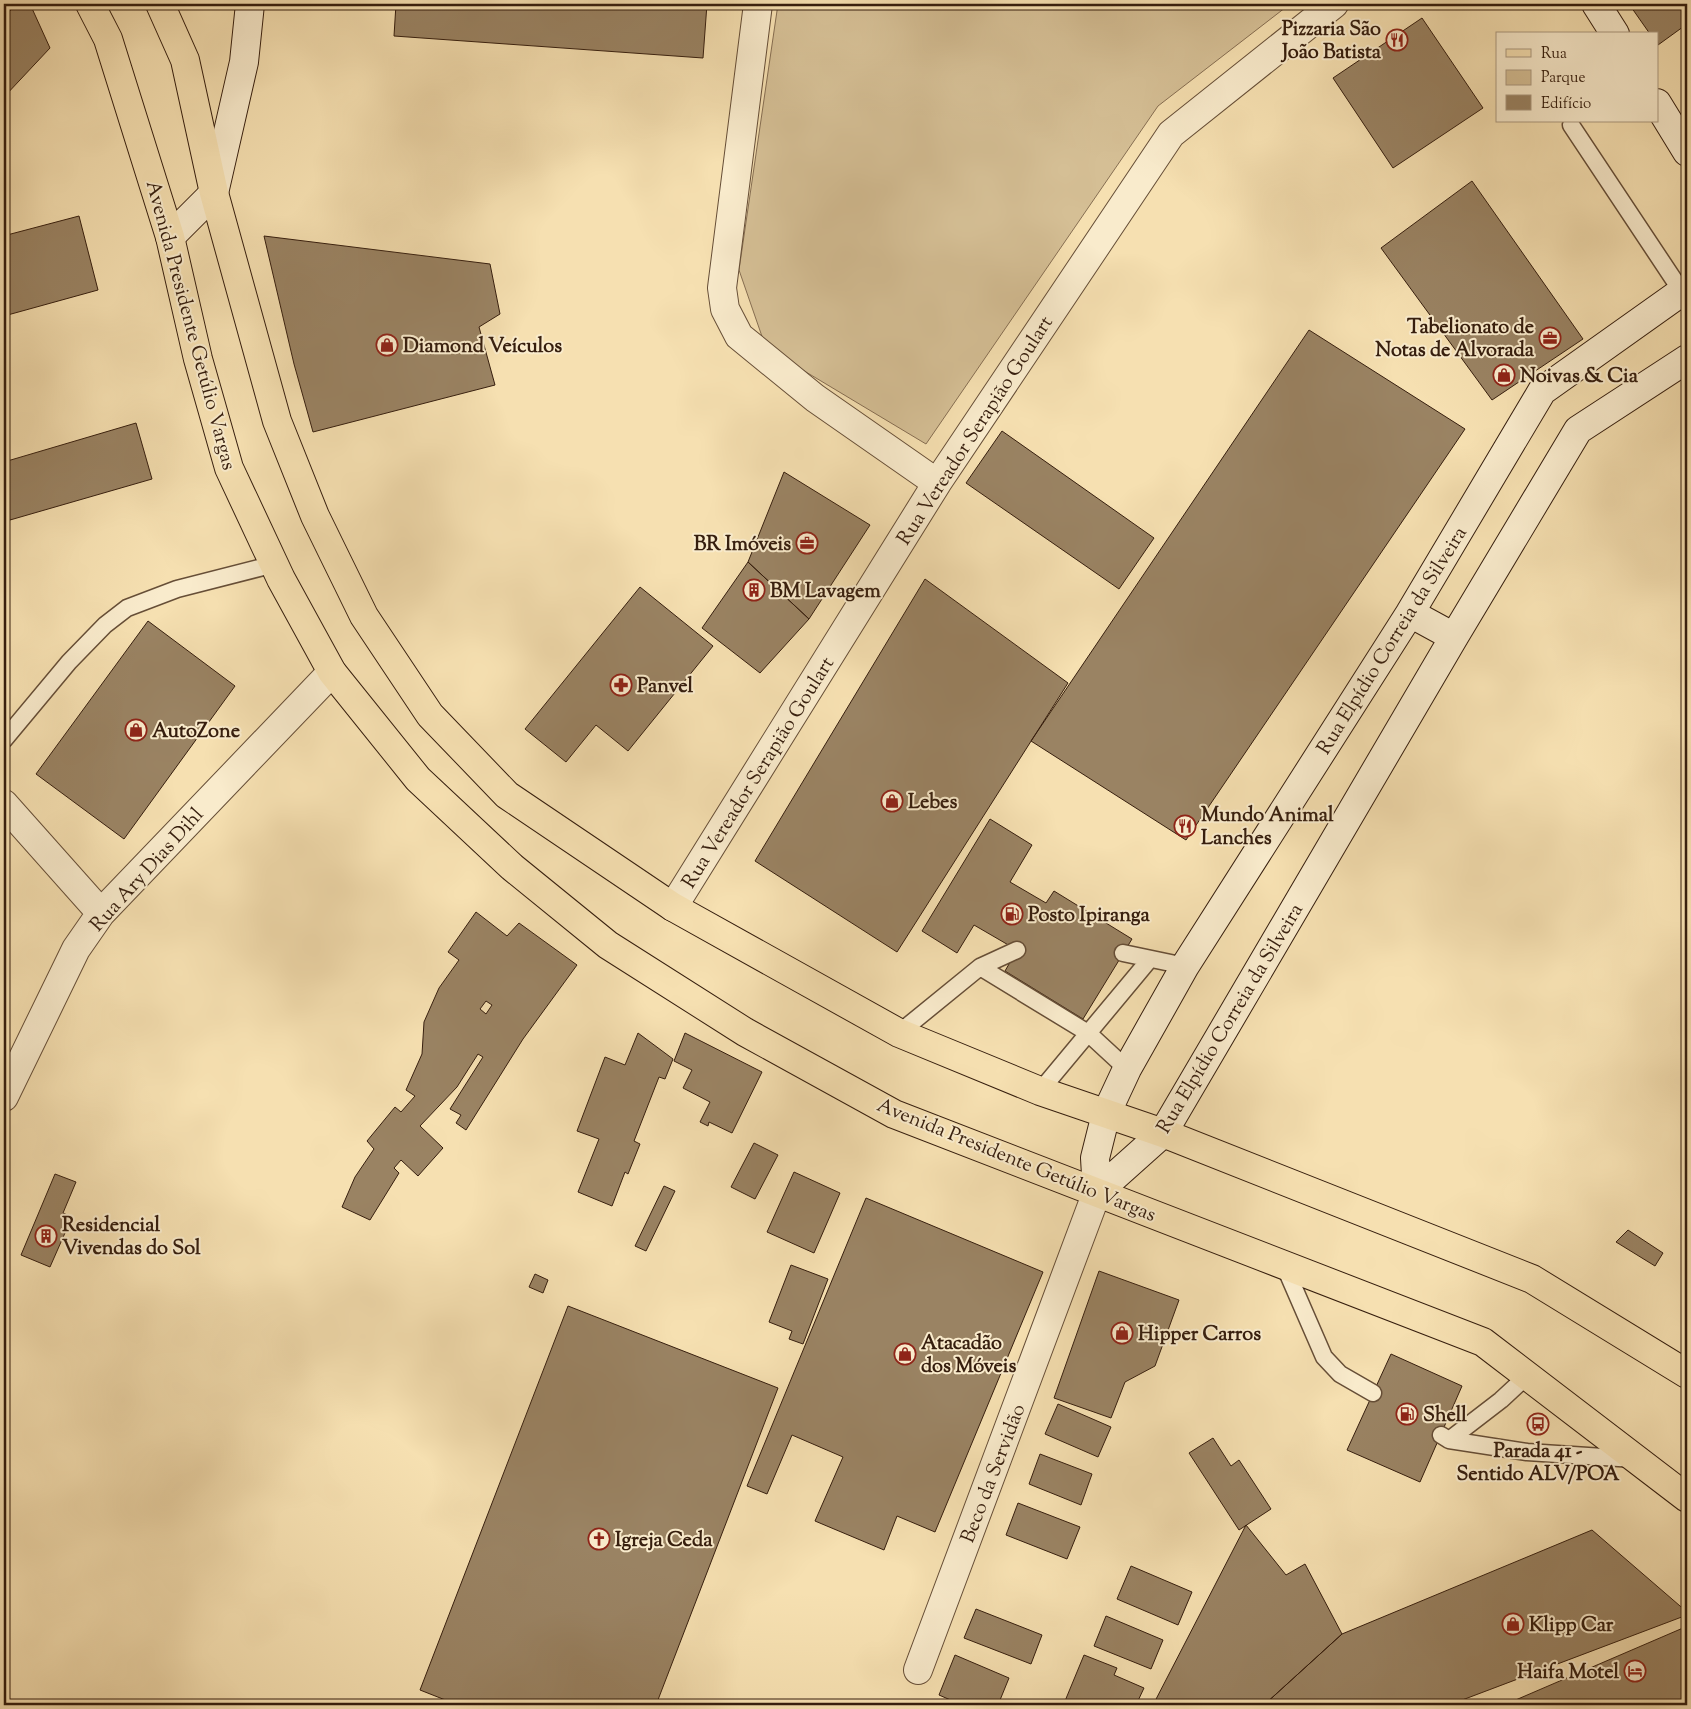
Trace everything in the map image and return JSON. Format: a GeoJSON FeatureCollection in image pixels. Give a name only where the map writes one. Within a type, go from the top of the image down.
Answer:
{"type":"FeatureCollection","features":[{"type":"Feature","properties":{"kind":"main road","name":"Avenida Presidente Getúlio Vargas"},"geometry":{"type":"LineString","coordinates":[[90,4],[108,39],[170,236],[198,359],[229,468],[274,564],[332,672],[418,780],[512,867],[608,945],[746,1032],[894,1114],[1483,1342],[1687,1498]]}},
{"type":"Feature","properties":{"kind":"main road"},"geometry":{"type":"LineString","coordinates":[[160,4],[185,60],[214,193],[277,421],[315,516],[364,616],[430,715],[508,795],[673,907],[899,1033],[1040,1091],[1163,1133],[1532,1279],[1687,1374]]}},
{"type":"Feature","properties":{"kind":"street"},"geometry":{"type":"LineString","coordinates":[[170,236],[214,193],[244,62],[250,4]]}},
{"type":"Feature","properties":{"kind":"street"},"geometry":{"type":"LineString","coordinates":[[758,4],[722,288],[725,309],[739,336],[815,398],[937,483]]}},
{"type":"Feature","properties":{"kind":"street","name":"Rua Vereador Serapião Goulart"},"geometry":{"type":"LineString","coordinates":[[673,907],[937,483],[1170,134],[1334,4]]}},
{"type":"Feature","properties":{"kind":"street"},"geometry":{"type":"LineString","coordinates":[[1596,4],[1614,32]]}},
{"type":"Feature","properties":{"kind":"street"},"geometry":{"type":"LineString","coordinates":[[1658,105],[1687,152]]}},
{"type":"Feature","properties":{"kind":"street","name":"Rua Elpídio Correia da Silveira"},"geometry":{"type":"LineString","coordinates":[[1097,1192],[1096,1158],[1106,1114],[1127,1069],[1185,966],[1410,613],[1542,392],[1685,290]]}},
{"type":"Feature","properties":{"kind":"street","name":"Rua Elpídio Correia da Silveira"},"geometry":{"type":"LineString","coordinates":[[1097,1192],[1163,1133],[1454,637],[1578,430],[1687,359]]}},
{"type":"Feature","properties":{"kind":"street"},"geometry":{"type":"LineString","coordinates":[[1410,613],[1454,637]]}},
{"type":"Feature","properties":{"kind":"street","name":"Rua Ary Dias Dihl"},"geometry":{"type":"LineString","coordinates":[[4,1097],[76,949],[101,913],[332,672]]}},
{"type":"Feature","properties":{"kind":"street"},"geometry":{"type":"LineString","coordinates":[[4,804],[101,913]]}},
{"type":"Feature","properties":{"kind":"street","name":"Beco da Servidão"},"geometry":{"type":"LineString","coordinates":[[918,1670],[1097,1192]]}},
{"type":"Feature","properties":{"kind":"lane"},"geometry":{"type":"LineString","coordinates":[[1571,125],[1685,290]]}},
{"type":"Feature","properties":{"kind":"lane"},"geometry":{"type":"LineString","coordinates":[[4,740],[69,662],[105,625],[128,608],[177,589],[274,564]]}},
{"type":"Feature","properties":{"kind":"lane"},"geometry":{"type":"LineString","coordinates":[[899,1033],[980,967],[1016,950]]}},
{"type":"Feature","properties":{"kind":"lane"},"geometry":{"type":"LineString","coordinates":[[1123,953],[1185,966]]}},
{"type":"Feature","properties":{"kind":"lane"},"geometry":{"type":"LineString","coordinates":[[1040,1091],[1150,958]]}},
{"type":"Feature","properties":{"kind":"lane"},"geometry":{"type":"LineString","coordinates":[[980,967],[1088,1033],[1127,1069]]}},
{"type":"Feature","properties":{"kind":"lane"},"geometry":{"type":"LineString","coordinates":[[1284,1265],[1324,1357],[1340,1374],[1373,1393]]}},
{"type":"Feature","properties":{"kind":"lane"},"geometry":{"type":"LineString","coordinates":[[1527,1376],[1501,1400],[1445,1437],[1527,1452],[1637,1459]]}},
{"type":"Feature","properties":{"kind":"green space"},"geometry":{"type":"Polygon","coordinates":[[[778,4],[1290,4],[1158,106],[926,444],[766,348],[739,270],[778,4]]]}},
{"type":"Feature","properties":{"kind":"building"},"geometry":{"type":"Polygon","coordinates":[[[17,4],[30,4],[50,48],[4,97],[4,17],[17,4]]]}},
{"type":"Feature","properties":{"kind":"building"},"geometry":{"type":"Polygon","coordinates":[[[396,4],[707,4],[703,58],[394,36],[396,4]]]}},
{"type":"Feature","properties":{"kind":"building"},"geometry":{"type":"Polygon","coordinates":[[[1629,4],[1687,4],[1687,24],[1658,45],[1658,32],[1649,32],[1629,4]]]}},
{"type":"Feature","properties":{"kind":"building"},"geometry":{"type":"Polygon","coordinates":[[[1422,18],[1483,108],[1393,168],[1333,78],[1422,18]]]}},
{"type":"Feature","properties":{"kind":"building"},"geometry":{"type":"Polygon","coordinates":[[[1472,181],[1583,339],[1492,400],[1381,248],[1472,181]]]}},
{"type":"Feature","properties":{"kind":"building"},"geometry":{"type":"Polygon","coordinates":[[[79,216],[98,290],[4,316],[4,239],[7,235],[79,216]]]}},
{"type":"Feature","properties":{"kind":"building","name":"Diamond Veículos"},"geometry":{"type":"Polygon","coordinates":[[[264,236],[490,264],[500,314],[479,327],[495,385],[313,432],[294,364],[264,236]]]}},
{"type":"Feature","properties":{"kind":"building"},"geometry":{"type":"Polygon","coordinates":[[[1309,330],[1465,429],[1186,840],[1031,741],[1309,330]]]}},
{"type":"Feature","properties":{"kind":"building"},"geometry":{"type":"Polygon","coordinates":[[[136,423],[152,479],[10,520],[4,500],[4,462],[136,423]]]}},
{"type":"Feature","properties":{"kind":"building"},"geometry":{"type":"Polygon","coordinates":[[[1002,431],[1154,538],[1119,589],[966,483],[1002,431]]]}},
{"type":"Feature","properties":{"kind":"building","name":"BR Imóveis"},"geometry":{"type":"Polygon","coordinates":[[[784,472],[870,525],[809,619],[748,562],[784,472]]]}},
{"type":"Feature","properties":{"kind":"building","name":"BM Lavagem"},"geometry":{"type":"Polygon","coordinates":[[[748,562],[809,619],[760,673],[702,628],[748,562]]]}},
{"type":"Feature","properties":{"kind":"building","name":"Lebes"},"geometry":{"type":"Polygon","coordinates":[[[925,579],[1068,683],[897,952],[755,861],[925,579]]]}},
{"type":"Feature","properties":{"kind":"building","name":"Panvel"},"geometry":{"type":"Polygon","coordinates":[[[640,587],[713,646],[628,751],[596,725],[566,762],[525,729],[640,587]]]}},
{"type":"Feature","properties":{"kind":"building","name":"AutoZone"},"geometry":{"type":"Polygon","coordinates":[[[148,621],[235,686],[124,839],[36,774],[148,621]]]}},
{"type":"Feature","properties":{"kind":"building","name":"Posto Ipiranga"},"geometry":{"type":"Polygon","coordinates":[[[990,819],[1032,845],[1010,882],[1046,903],[1054,891],[1132,939],[1083,1019],[1005,971],[1017,950],[974,925],[957,953],[922,931],[990,819]]]}},
{"type":"Feature","properties":{"kind":"building"},"geometry":{"type":"Polygon","coordinates":[[[476,912],[507,936],[519,923],[577,965],[523,1039],[466,1130],[456,1123],[461,1115],[450,1109],[483,1057],[478,1054],[457,1087],[420,1126],[443,1148],[418,1176],[401,1160],[394,1168],[399,1173],[370,1220],[342,1207],[355,1177],[374,1149],[367,1141],[395,1107],[401,1112],[415,1096],[406,1090],[422,1054],[424,1022],[439,988],[459,960],[448,952],[476,912]],[[486,1001],[480,1009],[486,1014],[492,1005],[486,1001]]]}},
{"type":"Feature","properties":{"kind":"building"},"geometry":{"type":"Polygon","coordinates":[[[638,1033],[673,1059],[665,1079],[659,1077],[634,1141],[640,1144],[628,1174],[625,1172],[612,1206],[578,1192],[599,1139],[577,1131],[605,1057],[625,1065],[638,1033]]]}},
{"type":"Feature","properties":{"kind":"building"},"geometry":{"type":"Polygon","coordinates":[[[685,1033],[762,1072],[732,1133],[709,1122],[708,1126],[700,1122],[710,1102],[683,1088],[692,1070],[674,1061],[685,1033]]]}},
{"type":"Feature","properties":{"kind":"building"},"geometry":{"type":"Polygon","coordinates":[[[754,1143],[778,1155],[755,1199],[731,1187],[754,1143]]]}},
{"type":"Feature","properties":{"kind":"building"},"geometry":{"type":"Polygon","coordinates":[[[794,1172],[840,1193],[814,1253],[767,1232],[794,1172]]]}},
{"type":"Feature","properties":{"kind":"building","name":"Residencial Vivendas do Sol"},"geometry":{"type":"Polygon","coordinates":[[[55,1174],[76,1182],[63,1213],[72,1217],[50,1267],[21,1255],[55,1174]]]}},
{"type":"Feature","properties":{"kind":"building"},"geometry":{"type":"Polygon","coordinates":[[[664,1186],[675,1191],[646,1251],[635,1246],[664,1186]]]}},
{"type":"Feature","properties":{"kind":"building","name":"Atacadão dos Móveis"},"geometry":{"type":"Polygon","coordinates":[[[866,1198],[1043,1272],[935,1532],[897,1516],[884,1550],[815,1521],[843,1457],[792,1435],[767,1494],[747,1486],[866,1198]]]}},
{"type":"Feature","properties":{"kind":"building"},"geometry":{"type":"Polygon","coordinates":[[[1628,1230],[1663,1253],[1655,1266],[1616,1242],[1628,1230]]]}},
{"type":"Feature","properties":{"kind":"building"},"geometry":{"type":"Polygon","coordinates":[[[791,1265],[828,1279],[803,1344],[789,1339],[792,1331],[769,1322],[791,1265]]]}},
{"type":"Feature","properties":{"kind":"building","name":"Hipper Carros"},"geometry":{"type":"Polygon","coordinates":[[[1099,1271],[1179,1300],[1155,1366],[1125,1382],[1111,1418],[1054,1398],[1099,1271]]]}},
{"type":"Feature","properties":{"kind":"building"},"geometry":{"type":"Polygon","coordinates":[[[535,1274],[548,1280],[543,1293],[529,1287],[535,1274]]]}},
{"type":"Feature","properties":{"kind":"building","name":"Igreja Ceda"},"geometry":{"type":"Polygon","coordinates":[[[568,1306],[778,1388],[656,1705],[458,1705],[420,1690],[568,1306]]]}},
{"type":"Feature","properties":{"kind":"building","name":"Shell"},"geometry":{"type":"Polygon","coordinates":[[[1391,1354],[1462,1386],[1420,1482],[1347,1450],[1391,1354]]]}},
{"type":"Feature","properties":{"kind":"building"},"geometry":{"type":"Polygon","coordinates":[[[1058,1404],[1111,1427],[1098,1457],[1045,1434],[1058,1404]]]}},
{"type":"Feature","properties":{"kind":"building"},"geometry":{"type":"Polygon","coordinates":[[[1213,1438],[1231,1466],[1239,1460],[1271,1509],[1239,1530],[1189,1453],[1213,1438]]]}},
{"type":"Feature","properties":{"kind":"building"},"geometry":{"type":"Polygon","coordinates":[[[1040,1454],[1092,1474],[1081,1505],[1029,1484],[1040,1454]]]}},
{"type":"Feature","properties":{"kind":"building"},"geometry":{"type":"Polygon","coordinates":[[[1018,1503],[1080,1527],[1067,1559],[1006,1535],[1018,1503]]]}},
{"type":"Feature","properties":{"kind":"building"},"geometry":{"type":"Polygon","coordinates":[[[1246,1525],[1286,1575],[1305,1564],[1342,1634],[1264,1705],[1153,1705],[1246,1525]]]}},
{"type":"Feature","properties":{"kind":"building","name":"Klipp Car"},"geometry":{"type":"Polygon","coordinates":[[[1592,1530],[1687,1612],[1687,1615],[1449,1705],[1264,1705],[1342,1634],[1592,1530]]]}},
{"type":"Feature","properties":{"kind":"building"},"geometry":{"type":"Polygon","coordinates":[[[1131,1566],[1192,1592],[1178,1625],[1117,1599],[1131,1566]]]}},
{"type":"Feature","properties":{"kind":"building"},"geometry":{"type":"Polygon","coordinates":[[[976,1609],[1042,1635],[1031,1664],[964,1638],[976,1609]]]}},
{"type":"Feature","properties":{"kind":"building"},"geometry":{"type":"Polygon","coordinates":[[[1106,1616],[1163,1640],[1151,1669],[1094,1646],[1106,1616]]]}},
{"type":"Feature","properties":{"kind":"building","name":"Haifa Motel"},"geometry":{"type":"Polygon","coordinates":[[[1683,1628],[1687,1637],[1687,1705],[1504,1705],[1683,1628]]]}},
{"type":"Feature","properties":{"kind":"building"},"geometry":{"type":"Polygon","coordinates":[[[955,1655],[1009,1678],[998,1705],[962,1705],[939,1695],[955,1655]]]}},
{"type":"Feature","properties":{"kind":"building"},"geometry":{"type":"Polygon","coordinates":[[[1084,1655],[1117,1668],[1114,1675],[1144,1688],[1136,1705],[1075,1705],[1065,1701],[1084,1655]]]}},
{"type":"Feature","properties":{"kind":"place","name":"Pizzaria São João Batista"},"geometry":{"type":"Point","coordinates":[1397,40]}},
{"type":"Feature","properties":{"kind":"place","name":"Tabelionato de Notas de Alvorada"},"geometry":{"type":"Point","coordinates":[1550,338]}},
{"type":"Feature","properties":{"kind":"place","name":"Diamond Veículos"},"geometry":{"type":"Point","coordinates":[387,345]}},
{"type":"Feature","properties":{"kind":"place","name":"Noivas & Cia"},"geometry":{"type":"Point","coordinates":[1504,375]}},
{"type":"Feature","properties":{"kind":"place","name":"BR Imóveis"},"geometry":{"type":"Point","coordinates":[807,543]}},
{"type":"Feature","properties":{"kind":"place","name":"BM Lavagem"},"geometry":{"type":"Point","coordinates":[754,590]}},
{"type":"Feature","properties":{"kind":"place","name":"Panvel"},"geometry":{"type":"Point","coordinates":[621,685]}},
{"type":"Feature","properties":{"kind":"place","name":"AutoZone"},"geometry":{"type":"Point","coordinates":[136,730]}},
{"type":"Feature","properties":{"kind":"place","name":"Lebes"},"geometry":{"type":"Point","coordinates":[892,801]}},
{"type":"Feature","properties":{"kind":"place","name":"Mundo Animal Lanches"},"geometry":{"type":"Point","coordinates":[1185,826]}},
{"type":"Feature","properties":{"kind":"place","name":"Posto Ipiranga"},"geometry":{"type":"Point","coordinates":[1012,914]}},
{"type":"Feature","properties":{"kind":"place","name":"Residencial Vivendas do Sol"},"geometry":{"type":"Point","coordinates":[46,1236]}},
{"type":"Feature","properties":{"kind":"place","name":"Hipper Carros"},"geometry":{"type":"Point","coordinates":[1122,1333]}},
{"type":"Feature","properties":{"kind":"place","name":"Atacadão dos Móveis"},"geometry":{"type":"Point","coordinates":[905,1354]}},
{"type":"Feature","properties":{"kind":"place","name":"Shell"},"geometry":{"type":"Point","coordinates":[1407,1414]}},
{"type":"Feature","properties":{"kind":"place","name":"Parada 41 - Sentido ALV/POA"},"geometry":{"type":"Point","coordinates":[1538,1424]}},
{"type":"Feature","properties":{"kind":"place","name":"Igreja Ceda"},"geometry":{"type":"Point","coordinates":[599,1539]}},
{"type":"Feature","properties":{"kind":"place","name":"Klipp Car"},"geometry":{"type":"Point","coordinates":[1513,1624]}},
{"type":"Feature","properties":{"kind":"place","name":"Haifa Motel"},"geometry":{"type":"Point","coordinates":[1635,1671]}}]}
